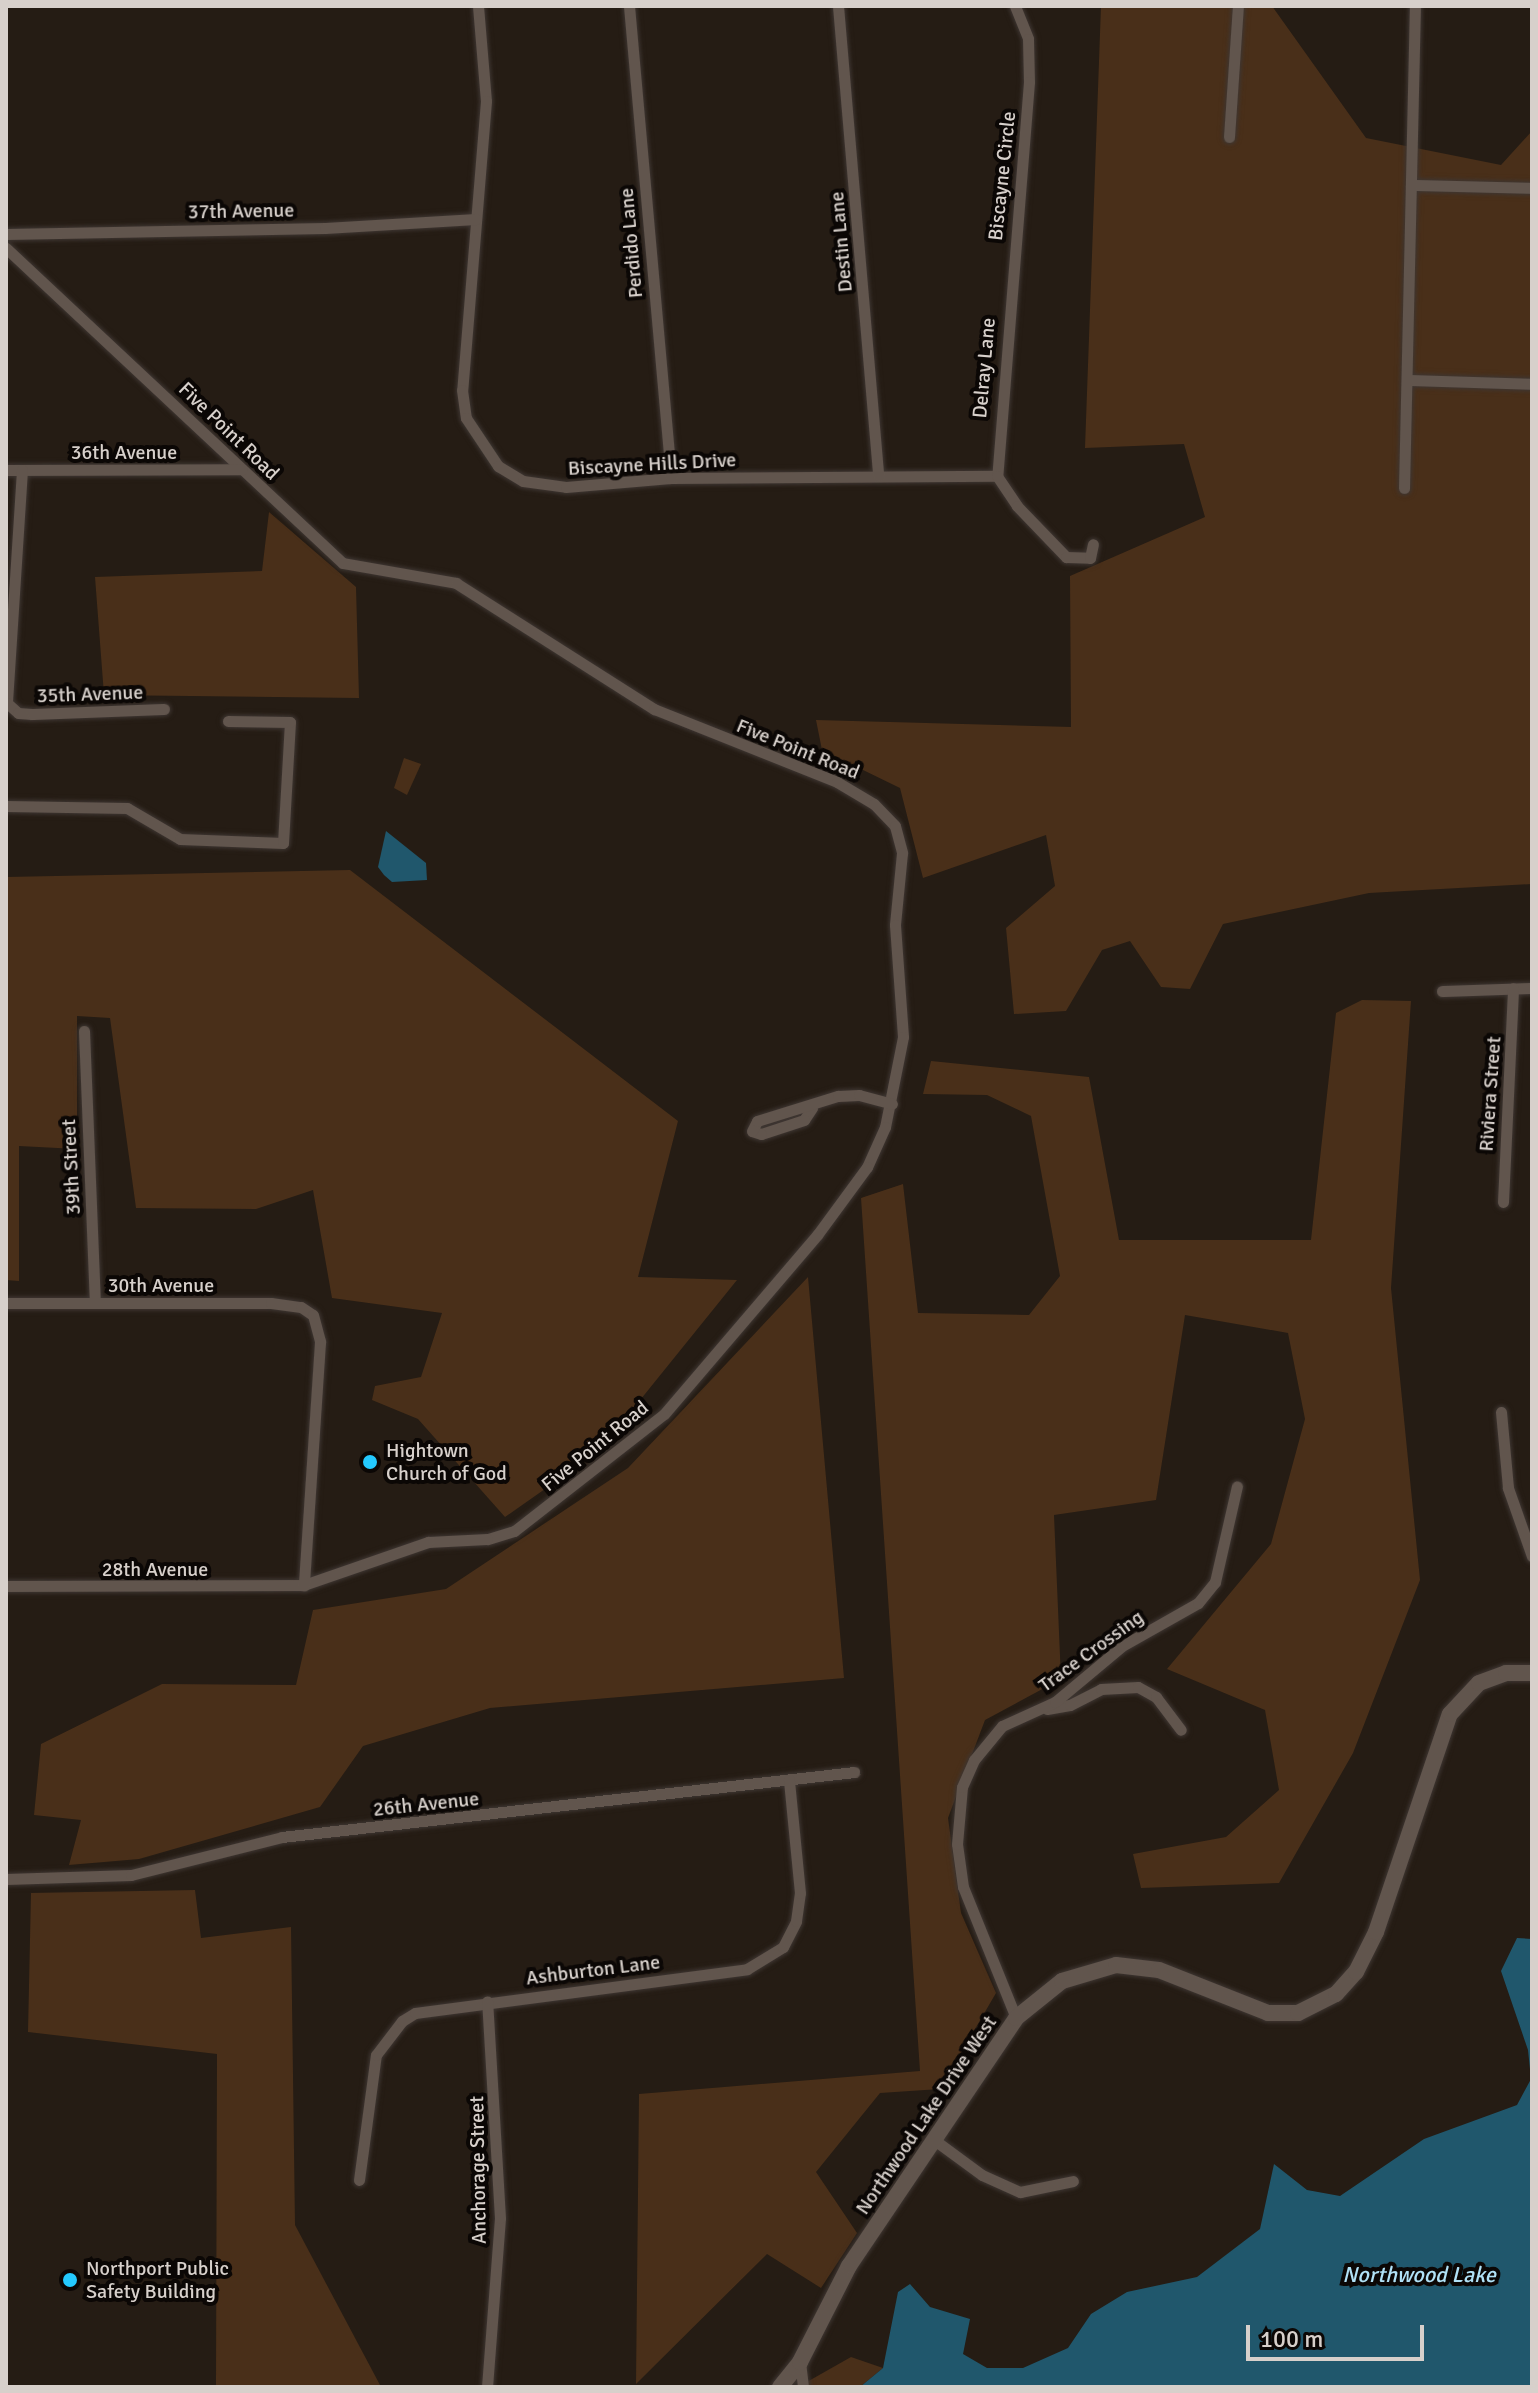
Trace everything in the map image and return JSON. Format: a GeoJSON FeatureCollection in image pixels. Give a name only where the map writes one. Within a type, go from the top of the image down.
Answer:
{"type":"FeatureCollection","features":[{"type":"Feature","properties":{"kind":"street","name":"Biscayne Hills Drive"},"geometry":{"type":"LineString","coordinates":[[478,6],[486,101],[462,390],[466,418],[479,444],[498,466],[523,481],[551,487],[595,487],[671,478],[997,476]]}},
{"type":"Feature","properties":{"kind":"street","name":"Perdido Lane"},"geometry":{"type":"LineString","coordinates":[[629,6],[671,478]]}},
{"type":"Feature","properties":{"kind":"street","name":"Destin Lane"},"geometry":{"type":"LineString","coordinates":[[838,6],[878,475]]}},
{"type":"Feature","properties":{"kind":"street","name":"Biscayne Circle"},"geometry":{"type":"LineString","coordinates":[[1012,262],[1028,94],[1028,39],[1015,6]]}},
{"type":"Feature","properties":{"kind":"street"},"geometry":{"type":"LineString","coordinates":[[1229,137],[1238,6]]}},
{"type":"Feature","properties":{"kind":"street"},"geometry":{"type":"LineString","coordinates":[[1404,488],[1415,6]]}},
{"type":"Feature","properties":{"kind":"street"},"geometry":{"type":"LineString","coordinates":[[1411,185],[1532,188]]}},
{"type":"Feature","properties":{"kind":"street","name":"37th Avenue"},"geometry":{"type":"LineString","coordinates":[[6,234],[325,228],[476,219]]}},
{"type":"Feature","properties":{"kind":"street","name":"Five Point Road"},"geometry":{"type":"LineString","coordinates":[[6,248],[343,563],[456,583],[654,709],[837,782],[886,814],[902,853],[895,925],[903,1037],[892,1104],[867,1167],[817,1235],[643,1434],[514,1531],[487,1539],[428,1542],[304,1585]]}},
{"type":"Feature","properties":{"kind":"street","name":"Delray Lane"},"geometry":{"type":"LineString","coordinates":[[997,476],[1012,262]]}},
{"type":"Feature","properties":{"kind":"street"},"geometry":{"type":"LineString","coordinates":[[1407,380],[1532,384]]}},
{"type":"Feature","properties":{"kind":"street","name":"36th Avenue"},"geometry":{"type":"LineString","coordinates":[[6,470],[242,469]]}},
{"type":"Feature","properties":{"kind":"street","name":"35th Avenue"},"geometry":{"type":"LineString","coordinates":[[22,470],[7,703],[18,713],[164,709]]}},
{"type":"Feature","properties":{"kind":"street"},"geometry":{"type":"LineString","coordinates":[[997,476],[1017,506],[1066,557],[1090,558],[1093,544]]}},
{"type":"Feature","properties":{"kind":"street"},"geometry":{"type":"LineString","coordinates":[[6,806],[127,808],[180,839],[283,843],[290,722],[228,721]]}},
{"type":"Feature","properties":{"kind":"street","name":"Riviera Street"},"geometry":{"type":"LineString","coordinates":[[1503,1202],[1513,988]]}},
{"type":"Feature","properties":{"kind":"street"},"geometry":{"type":"LineString","coordinates":[[1442,991],[1532,988]]}},
{"type":"Feature","properties":{"kind":"street","name":"39th Street"},"geometry":{"type":"LineString","coordinates":[[84,1031],[95,1303]]}},
{"type":"Feature","properties":{"kind":"street"},"geometry":{"type":"LineString","coordinates":[[812,1108],[804,1120],[761,1134],[748,1132],[757,1121],[780,1113],[812,1108],[838,1096],[859,1095],[892,1104]]}},
{"type":"Feature","properties":{"kind":"street"},"geometry":{"type":"LineString","coordinates":[[780,1113],[784,1126]]}},
{"type":"Feature","properties":{"kind":"street","name":"30th Avenue"},"geometry":{"type":"LineString","coordinates":[[6,1303],[271,1303],[301,1307],[313,1315],[320,1342],[304,1585]]}},
{"type":"Feature","properties":{"kind":"street"},"geometry":{"type":"LineString","coordinates":[[1501,1412],[1508,1488],[1532,1556]]}},
{"type":"Feature","properties":{"kind":"street","name":"Trace Crossing"},"geometry":{"type":"LineString","coordinates":[[1016,2018],[963,1887],[957,1816],[962,1787],[990,1736],[1042,1709],[1125,1644],[1198,1603],[1215,1582],[1237,1486]]}},
{"type":"Feature","properties":{"kind":"street","name":"28th Avenue"},"geometry":{"type":"LineString","coordinates":[[6,1586],[304,1585]]}},
{"type":"Feature","properties":{"kind":"street","name":"Northwood Lake Drive West"},"geometry":{"type":"LineString","coordinates":[[791,2386],[849,2266],[1016,2018],[1062,1981],[1116,1965],[1159,1970],[1268,2013],[1298,2013],[1336,1994],[1356,1972],[1376,1932],[1450,1714],[1479,1683],[1506,1673],[1532,1673]]}},
{"type":"Feature","properties":{"kind":"street"},"geometry":{"type":"LineString","coordinates":[[1042,1709],[1070,1705],[1101,1689],[1138,1687],[1156,1697],[1181,1730]]}},
{"type":"Feature","properties":{"kind":"street","name":"26th Avenue"},"geometry":{"type":"LineString","coordinates":[[6,1879],[131,1875],[269,1839],[854,1772]]}},
{"type":"Feature","properties":{"kind":"street","name":"Ashburton Lane"},"geometry":{"type":"LineString","coordinates":[[359,2180],[371,2069],[383,2042],[415,2013],[760,1965],[783,1947],[799,1907],[789,1780]]}},
{"type":"Feature","properties":{"kind":"street","name":"Anchorage Street"},"geometry":{"type":"LineString","coordinates":[[487,2001],[500,2218],[487,2387]]}},
{"type":"Feature","properties":{"kind":"street"},"geometry":{"type":"LineString","coordinates":[[933,2139],[982,2175],[1020,2192],[1073,2181]]}},
{"type":"Feature","properties":{"kind":"shaded area"},"geometry":{"type":"Polygon","coordinates":[[[1101,6],[1272,6],[1366,138],[1501,165],[1532,131],[1532,884],[1369,893],[1223,924],[1190,989],[1161,987],[1130,941],[1102,950],[1066,1011],[1014,1014],[1006,928],[1055,886],[1046,835],[923,878],[900,788],[822,750],[816,720],[1071,727],[1070,576],[1205,517],[1184,444],[1085,448],[1101,6]]]}},
{"type":"Feature","properties":{"kind":"shaded area"},"geometry":{"type":"Polygon","coordinates":[[[269,512],[356,587],[359,698],[104,695],[95,577],[262,571],[269,512]]]}},
{"type":"Feature","properties":{"kind":"shaded area"},"geometry":{"type":"Polygon","coordinates":[[[404,758],[421,764],[407,795],[394,788],[404,758]]]}},
{"type":"Feature","properties":{"kind":"shaded area"},"geometry":{"type":"Polygon","coordinates":[[[350,870],[678,1121],[638,1277],[737,1280],[599,1451],[505,1517],[418,1419],[372,1400],[375,1386],[421,1377],[442,1313],[332,1298],[313,1190],[256,1209],[136,1208],[110,1018],[77,1016],[77,1149],[19,1146],[19,1281],[6,1280],[6,877],[350,870]]]}},
{"type":"Feature","properties":{"kind":"shaded area"},"geometry":{"type":"Polygon","coordinates":[[[1362,1000],[1411,1001],[1391,1288],[1420,1580],[1353,1753],[1279,1883],[1141,1888],[1133,1854],[1226,1837],[1279,1790],[1265,1710],[1167,1669],[1271,1544],[1305,1419],[1288,1333],[1185,1315],[1156,1500],[1054,1515],[1061,1679],[985,1720],[948,1818],[961,1913],[996,1993],[940,2089],[880,2093],[816,2172],[857,2233],[821,2288],[767,2254],[636,2384],[639,2094],[920,2071],[861,1198],[903,1184],[918,1313],[1029,1315],[1060,1276],[1031,1116],[987,1095],[923,1094],[931,1061],[1089,1077],[1119,1240],[1311,1240],[1336,1013],[1362,1000]]]}},
{"type":"Feature","properties":{"kind":"shaded area"},"geometry":{"type":"Polygon","coordinates":[[[808,1277],[844,1678],[490,1708],[363,1746],[320,1807],[139,1859],[69,1865],[81,1820],[34,1815],[41,1744],[162,1684],[296,1685],[313,1610],[446,1589],[628,1468],[808,1277]]]}},
{"type":"Feature","properties":{"kind":"shaded area"},"geometry":{"type":"Polygon","coordinates":[[[195,1890],[201,1938],[291,1927],[295,2225],[380,2385],[388,2387],[216,2387],[217,2054],[28,2032],[31,1893],[195,1890]]]}},
{"type":"Feature","properties":{"kind":"shaded area"},"geometry":{"type":"Polygon","coordinates":[[[851,2357],[883,2368],[860,2387],[798,2387],[851,2357]]]}},
{"type":"Feature","properties":{"kind":"water"},"geometry":{"type":"Polygon","coordinates":[[[386,831],[426,863],[427,880],[392,882],[384,875],[378,867],[386,831]]]}},
{"type":"Feature","properties":{"kind":"water","name":"Northwood Lake"},"geometry":{"type":"Polygon","coordinates":[[[1517,1938],[1532,1939],[1532,2387],[860,2387],[883,2368],[898,2292],[910,2284],[930,2307],[970,2319],[963,2354],[987,2368],[1023,2368],[1068,2348],[1091,2314],[1127,2292],[1197,2277],[1260,2229],[1274,2164],[1307,2190],[1340,2196],[1424,2139],[1517,2105],[1531,2079],[1528,2050],[1501,1971],[1517,1938]]]}},
{"type":"Feature","properties":{"kind":"place","name":"Hightown Church of God"},"geometry":{"type":"Point","coordinates":[370,1462]}},
{"type":"Feature","properties":{"kind":"place","name":"Northport Public Safety Building"},"geometry":{"type":"Point","coordinates":[70,2280]}}]}
